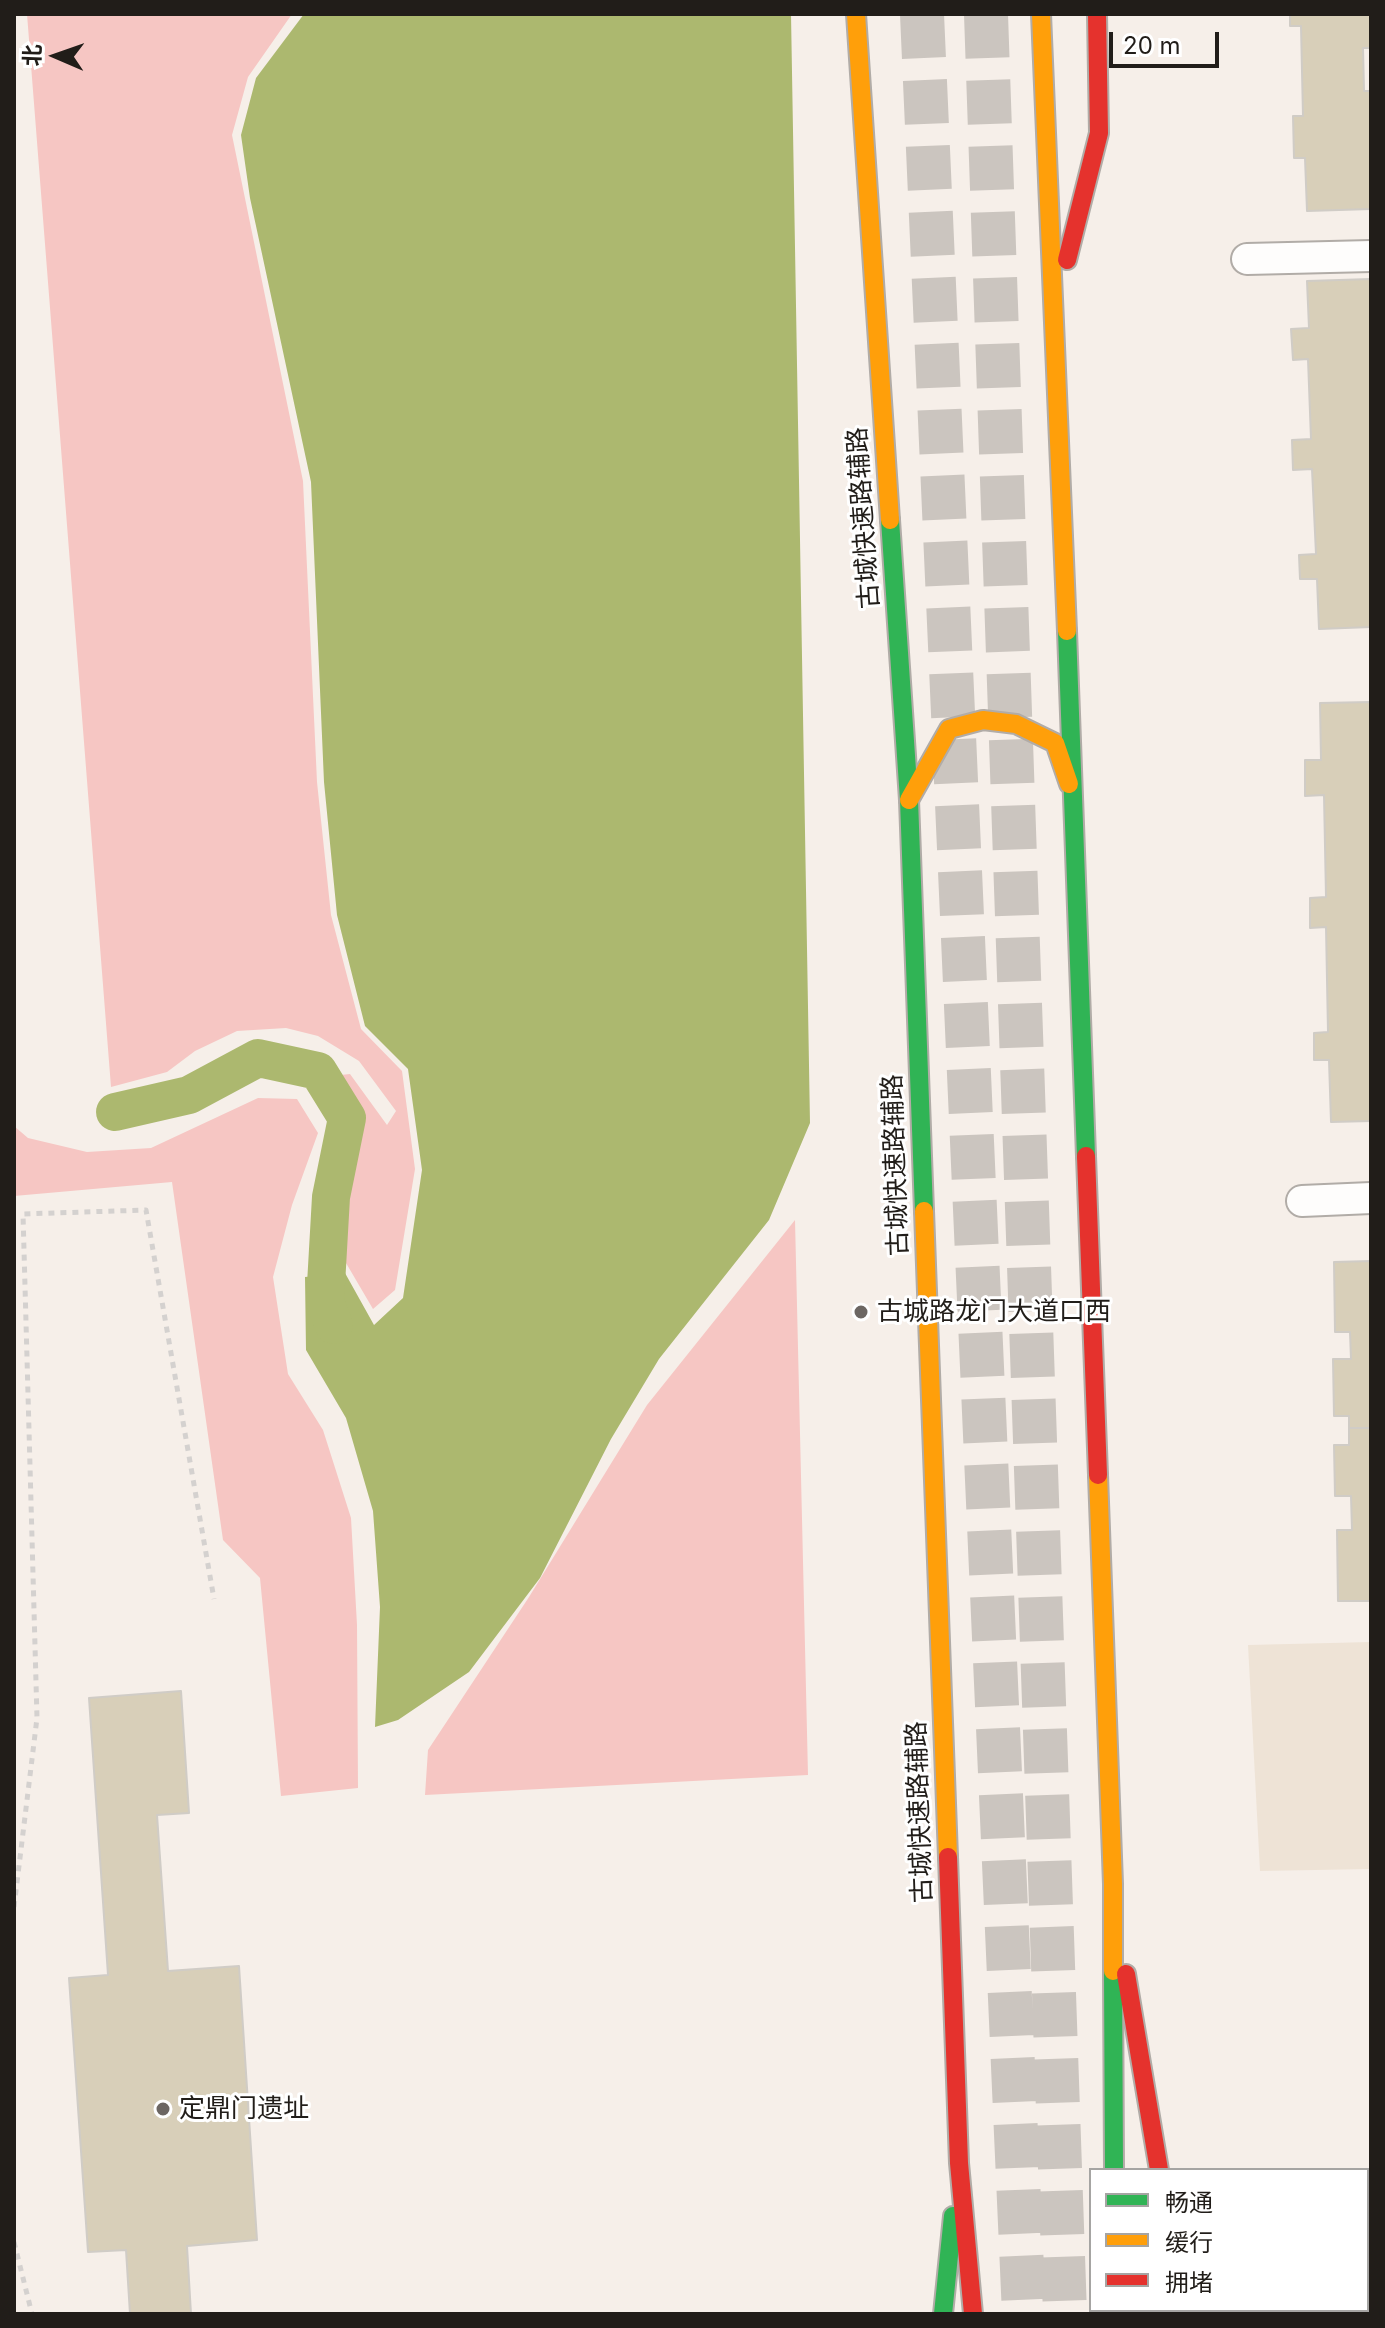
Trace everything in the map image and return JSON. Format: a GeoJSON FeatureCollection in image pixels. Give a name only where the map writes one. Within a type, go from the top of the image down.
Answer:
{"type":"FeatureCollection","features":[{"type":"Feature","properties":{"kind":"main road","name":"古城快速路辅路"},"geometry":{"type":"LineString","coordinates":[[856,14],[909,800],[959,2163],[973,2314]]}},
{"type":"Feature","properties":{"kind":"main road"},"geometry":{"type":"LineString","coordinates":[[1041,14],[1055,305],[1113,1895],[1114,2168]]}},
{"type":"Feature","properties":{"kind":"main road"},"geometry":{"type":"LineString","coordinates":[[1055,305],[1099,133],[1097,14]]}},
{"type":"Feature","properties":{"kind":"main road"},"geometry":{"type":"LineString","coordinates":[[909,800],[949,729],[983,720],[1016,724],[1055,743],[1073,797]]}},
{"type":"Feature","properties":{"kind":"main road"},"geometry":{"type":"LineString","coordinates":[[1113,1895],[1159,2168]]}},
{"type":"Feature","properties":{"kind":"main road"},"geometry":{"type":"LineString","coordinates":[[943,2314],[959,2163]]}},
{"type":"Feature","properties":{"kind":"street"},"geometry":{"type":"LineString","coordinates":[[1247,259],[1371,256]]}},
{"type":"Feature","properties":{"kind":"street"},"geometry":{"type":"LineString","coordinates":[[1302,1201],[1371,1198]]}},
{"type":"Feature","properties":{"kind":"path"},"geometry":{"type":"LineString","coordinates":[[14,1907],[37,1718],[23,1214],[146,1210],[214,1599]]}},
{"type":"Feature","properties":{"kind":"path"},"geometry":{"type":"LineString","coordinates":[[14,2242],[32,2314]]}},
{"type":"Feature","properties":{"kind":"shaded area"},"geometry":{"type":"Polygon","coordinates":[[[27,14],[292,14],[248,77],[232,135],[303,481],[317,782],[331,915],[361,1029],[402,1071],[415,1169],[395,1290],[373,1309],[346,1263],[343,1199],[358,1124],[331,1076],[350,1074],[387,1125],[396,1111],[359,1061],[318,1036],[286,1028],[237,1031],[195,1051],[167,1072],[111,1087],[27,14]]]}},
{"type":"Feature","properties":{"kind":"shaded area"},"geometry":{"type":"Polygon","coordinates":[[[304,14],[791,14],[810,1123],[769,1220],[659,1359],[611,1439],[540,1578],[469,1672],[398,1720],[375,1727],[380,1607],[373,1511],[346,1418],[306,1350],[305,1277],[345,1273],[374,1325],[403,1298],[422,1170],[408,1069],[365,1026],[337,915],[324,782],[311,482],[250,198],[241,135],[256,78],[304,14]]]}},
{"type":"Feature","properties":{"kind":"shaded area"},"geometry":{"type":"Polygon","coordinates":[[[258,1098],[297,1099],[318,1133],[292,1205],[273,1277],[288,1374],[323,1430],[351,1518],[357,1625],[358,1788],[281,1796],[260,1578],[223,1540],[172,1182],[14,1196],[14,1126],[28,1138],[87,1152],[151,1148],[258,1098]]]}},
{"type":"Feature","properties":{"kind":"shaded area"},"geometry":{"type":"Polygon","coordinates":[[[795,1220],[808,1775],[425,1795],[428,1750],[529,1597],[647,1405],[795,1220]]]}},
{"type":"Feature","properties":{"kind":"shaded area"},"geometry":{"type":"Polygon","coordinates":[[[1371,1642],[1371,1869],[1260,1871],[1248,1645],[1371,1642]]]}},
{"type":"Feature","properties":{"kind":"building"},"geometry":{"type":"Polygon","coordinates":[[[1290,14],[1371,14],[1371,48],[1363,48],[1364,91],[1371,91],[1371,209],[1307,211],[1305,158],[1294,158],[1293,116],[1303,116],[1301,26],[1290,26],[1290,14]]]}},
{"type":"Feature","properties":{"kind":"building"},"geometry":{"type":"Polygon","coordinates":[[[1371,279],[1371,627],[1319,629],[1317,579],[1300,579],[1299,555],[1316,554],[1312,469],[1293,470],[1292,440],[1311,439],[1308,359],[1293,360],[1291,329],[1309,328],[1307,281],[1371,279]]]}},
{"type":"Feature","properties":{"kind":"building"},"geometry":{"type":"Polygon","coordinates":[[[1371,702],[1371,1121],[1331,1122],[1329,1060],[1314,1060],[1314,1033],[1328,1032],[1326,927],[1310,928],[1310,898],[1326,897],[1324,795],[1305,796],[1305,760],[1321,760],[1320,703],[1371,702]]]}},
{"type":"Feature","properties":{"kind":"building"},"geometry":{"type":"Polygon","coordinates":[[[1371,1261],[1371,1428],[1349,1428],[1349,1416],[1334,1416],[1333,1359],[1351,1359],[1350,1332],[1335,1332],[1334,1262],[1371,1261]]]}},
{"type":"Feature","properties":{"kind":"building"},"geometry":{"type":"Polygon","coordinates":[[[1349,1428],[1371,1428],[1371,1601],[1338,1601],[1337,1530],[1352,1530],[1351,1496],[1335,1496],[1334,1445],[1349,1445],[1349,1428]]]}},
{"type":"Feature","properties":{"kind":"building","name":"定鼎门遗址"},"geometry":{"type":"Polygon","coordinates":[[[181,1691],[189,1813],[157,1815],[168,1971],[239,1966],[257,2240],[187,2246],[191,2314],[130,2314],[126,2250],[88,2252],[69,1978],[108,1975],[89,1698],[181,1691]]]}},
{"type":"Feature","properties":{"kind":"waterway"},"geometry":{"type":"LineString","coordinates":[[115,1112],[189,1095],[258,1058],[318,1071],[347,1118],[331,1197],[325,1302],[334,1325]]}},
{"type":"Feature","properties":{"kind":"tunnel"},"geometry":{"type":"LineString","coordinates":[[922,14],[1024,2314]]}},
{"type":"Feature","properties":{"kind":"tunnel"},"geometry":{"type":"LineString","coordinates":[[986,14],[1065,2314]]}},
{"type":"Feature","properties":{"kind":"traffic: fast"},"geometry":{"type":"LineString","coordinates":[[890,520],[909,800],[924,1211]]}},
{"type":"Feature","properties":{"kind":"traffic: fast"},"geometry":{"type":"LineString","coordinates":[[1067,631],[1086,1156]]}},
{"type":"Feature","properties":{"kind":"traffic: fast"},"geometry":{"type":"LineString","coordinates":[[1113,1971],[1114,2168]]}},
{"type":"Feature","properties":{"kind":"traffic: fast"},"geometry":{"type":"LineString","coordinates":[[943,2314],[953,2216]]}},
{"type":"Feature","properties":{"kind":"traffic: slow"},"geometry":{"type":"LineString","coordinates":[[856,14],[890,520]]}},
{"type":"Feature","properties":{"kind":"traffic: slow"},"geometry":{"type":"LineString","coordinates":[[1041,14],[1067,631]]}},
{"type":"Feature","properties":{"kind":"traffic: slow"},"geometry":{"type":"LineString","coordinates":[[909,800],[949,729],[983,720],[1016,724],[1055,743],[1069,784]]}},
{"type":"Feature","properties":{"kind":"traffic: slow"},"geometry":{"type":"LineString","coordinates":[[924,1211],[948,1857]]}},
{"type":"Feature","properties":{"kind":"traffic: slow"},"geometry":{"type":"LineString","coordinates":[[1098,1475],[1113,1884],[1113,1971]]}},
{"type":"Feature","properties":{"kind":"traffic: jam"},"geometry":{"type":"LineString","coordinates":[[1067,260],[1099,133],[1097,14]]}},
{"type":"Feature","properties":{"kind":"traffic: jam"},"geometry":{"type":"LineString","coordinates":[[1086,1156],[1098,1475]]}},
{"type":"Feature","properties":{"kind":"traffic: jam"},"geometry":{"type":"LineString","coordinates":[[948,1857],[959,2163],[973,2314]]}},
{"type":"Feature","properties":{"kind":"traffic: jam"},"geometry":{"type":"LineString","coordinates":[[1126,1974],[1159,2168]]}},
{"type":"Feature","properties":{"kind":"place","name":"古城路龙门大道口西"},"geometry":{"type":"Point","coordinates":[861,1312]}},
{"type":"Feature","properties":{"kind":"place","name":"定鼎门遗址"},"geometry":{"type":"Point","coordinates":[163,2109]}}]}
